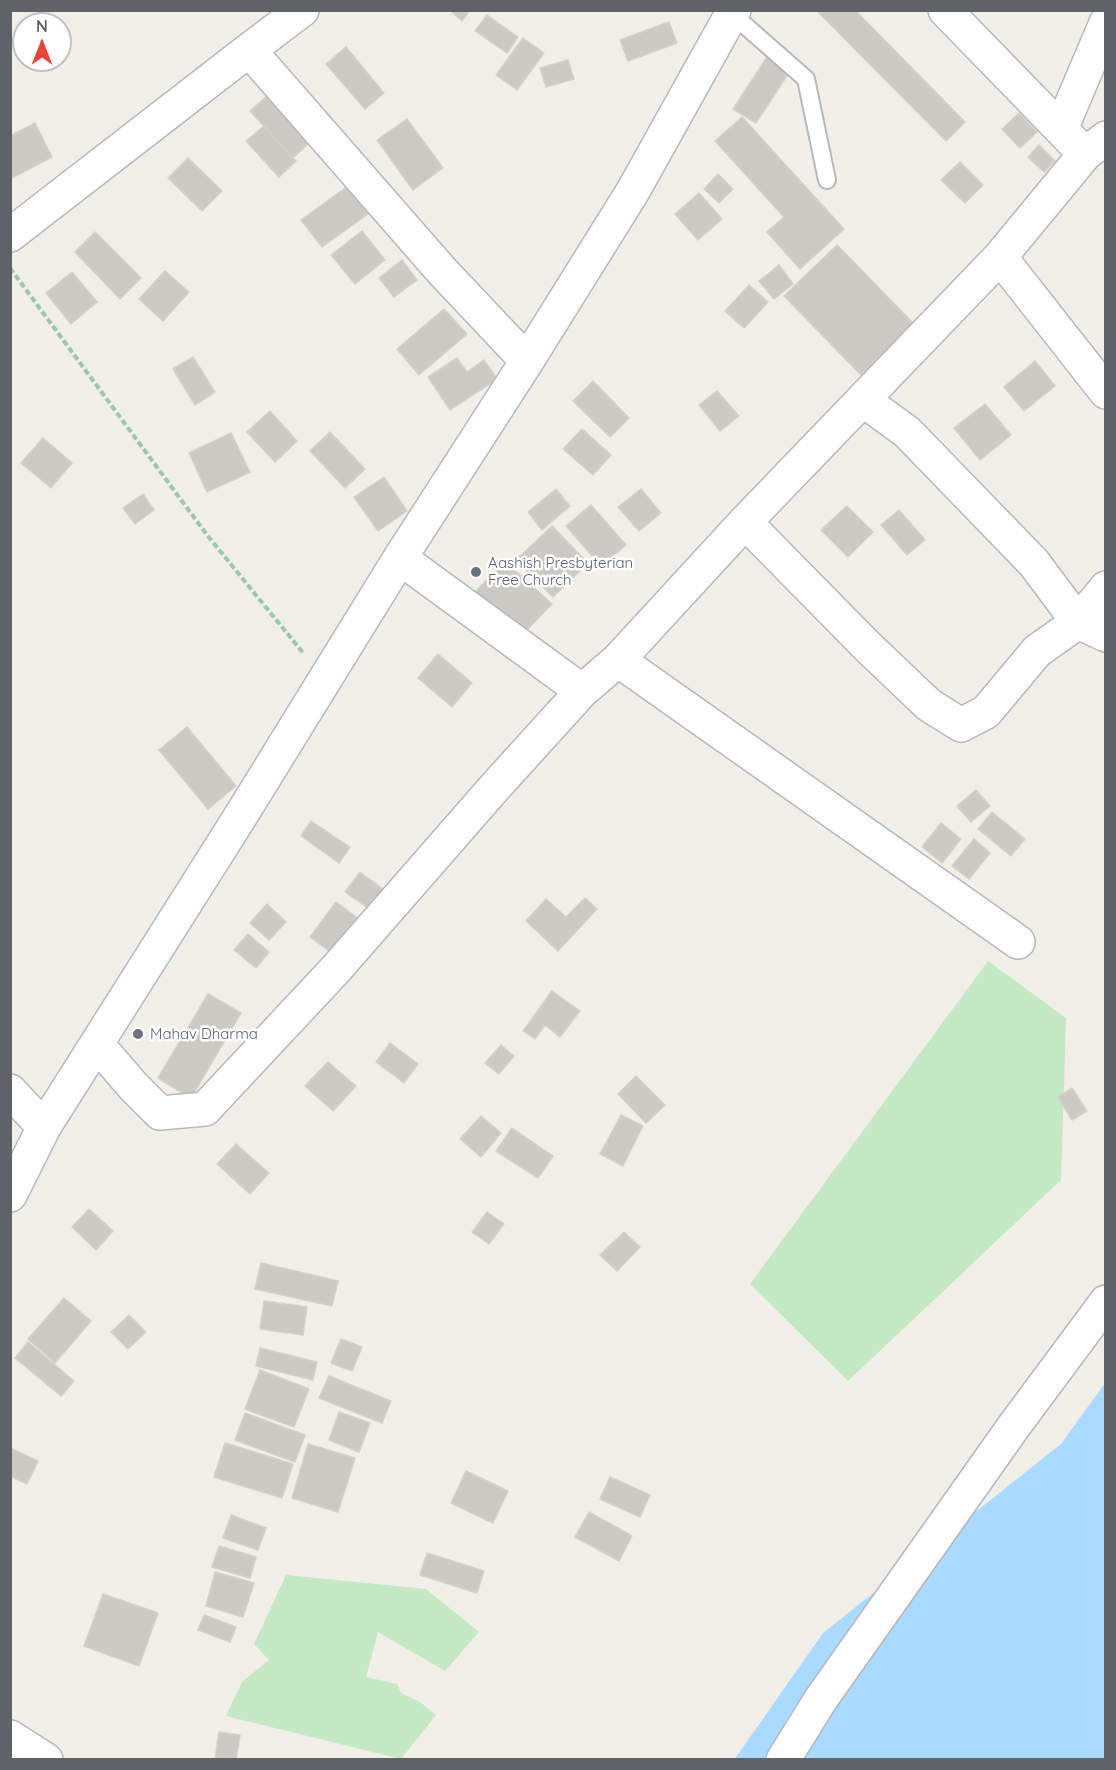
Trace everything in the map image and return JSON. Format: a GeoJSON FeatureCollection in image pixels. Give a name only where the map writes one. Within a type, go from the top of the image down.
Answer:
{"type":"FeatureCollection","features":[{"type":"Feature","properties":{"kind":"street"},"geometry":{"type":"LineString","coordinates":[[10,235],[302,10]]}},
{"type":"Feature","properties":{"kind":"street"},"geometry":{"type":"LineString","coordinates":[[97,1044],[160,1113],[205,1110],[336,969],[486,796],[582,691],[618,660],[745,522],[1000,257],[1095,146],[1061,129],[945,10]]}},
{"type":"Feature","properties":{"kind":"street"},"geometry":{"type":"LineString","coordinates":[[10,1195],[44,1126],[633,191],[733,12]]}},
{"type":"Feature","properties":{"kind":"street"},"geometry":{"type":"LineString","coordinates":[[1061,129],[1106,23]]}},
{"type":"Feature","properties":{"kind":"street"},"geometry":{"type":"LineString","coordinates":[[249,50],[442,271],[527,362]]}},
{"type":"Feature","properties":{"kind":"street"},"geometry":{"type":"LineString","coordinates":[[1000,257],[1106,392]]}},
{"type":"Feature","properties":{"kind":"street"},"geometry":{"type":"LineString","coordinates":[[863,400],[906,432],[1034,562],[1092,628]]}},
{"type":"Feature","properties":{"kind":"street"},"geometry":{"type":"LineString","coordinates":[[745,522],[867,646],[929,705],[961,725],[986,712],[1037,651],[1092,628],[1106,588]]}},
{"type":"Feature","properties":{"kind":"street"},"geometry":{"type":"LineString","coordinates":[[400,558],[582,691]]}},
{"type":"Feature","properties":{"kind":"street"},"geometry":{"type":"LineString","coordinates":[[618,660],[1018,942]]}},
{"type":"Feature","properties":{"kind":"street"},"geometry":{"type":"LineString","coordinates":[[10,1091],[44,1126]]}},
{"type":"Feature","properties":{"kind":"street"},"geometry":{"type":"LineString","coordinates":[[783,1760],[822,1699],[993,1455],[1106,1302]]}},
{"type":"Feature","properties":{"kind":"street"},"geometry":{"type":"LineString","coordinates":[[10,1737],[46,1760]]}},
{"type":"Feature","properties":{"kind":"lane"},"geometry":{"type":"LineString","coordinates":[[733,12],[806,79],[827,180]]}},
{"type":"Feature","properties":{"kind":"path"},"geometry":{"type":"LineString","coordinates":[[10,268],[207,535],[293,641],[326,676]]}},
{"type":"Feature","properties":{"kind":"green space"},"geometry":{"type":"Polygon","coordinates":[[[988,961],[1066,1018],[1061,1180],[848,1381],[750,1284],[988,961]]]}},
{"type":"Feature","properties":{"kind":"green space"},"geometry":{"type":"Polygon","coordinates":[[[286,1575],[426,1589],[479,1632],[445,1671],[378,1632],[366,1677],[397,1684],[401,1693],[420,1702],[436,1715],[401,1759],[226,1716],[242,1682],[269,1660],[254,1644],[286,1575]]]}},
{"type":"Feature","properties":{"kind":"water"},"geometry":{"type":"Polygon","coordinates":[[[1105,1383],[1105,1759],[734,1760],[823,1633],[1061,1444],[1105,1383]]]}},
{"type":"Feature","properties":{"kind":"building"},"geometry":{"type":"Polygon","coordinates":[[[450,10],[470,10],[462,21],[450,10]]]}},
{"type":"Feature","properties":{"kind":"building"},"geometry":{"type":"Polygon","coordinates":[[[816,10],[855,10],[965,122],[946,141],[816,10]]]}},
{"type":"Feature","properties":{"kind":"building"},"geometry":{"type":"Polygon","coordinates":[[[487,15],[518,37],[507,53],[475,31],[487,15]]]}},
{"type":"Feature","properties":{"kind":"building"},"geometry":{"type":"Polygon","coordinates":[[[669,22],[677,43],[628,61],[620,40],[669,22]]]}},
{"type":"Feature","properties":{"kind":"building"},"geometry":{"type":"Polygon","coordinates":[[[523,38],[544,53],[517,90],[496,75],[523,38]]]}},
{"type":"Feature","properties":{"kind":"building"},"geometry":{"type":"Polygon","coordinates":[[[346,47],[384,93],[365,109],[326,64],[346,47]]]}},
{"type":"Feature","properties":{"kind":"building"},"geometry":{"type":"Polygon","coordinates":[[[767,57],[790,71],[756,123],[733,109],[767,57]]]}},
{"type":"Feature","properties":{"kind":"building"},"geometry":{"type":"Polygon","coordinates":[[[568,60],[574,79],[546,87],[540,68],[568,60]]]}},
{"type":"Feature","properties":{"kind":"building"},"geometry":{"type":"Polygon","coordinates":[[[268,95],[311,141],[293,158],[250,111],[268,95]]]}},
{"type":"Feature","properties":{"kind":"building"},"geometry":{"type":"Polygon","coordinates":[[[1019,113],[1037,132],[1020,148],[1002,129],[1019,113]]]}},
{"type":"Feature","properties":{"kind":"building"},"geometry":{"type":"Polygon","coordinates":[[[742,117],[844,229],[800,269],[767,232],[784,217],[715,141],[742,117]]]}},
{"type":"Feature","properties":{"kind":"building"},"geometry":{"type":"Polygon","coordinates":[[[407,119],[443,168],[413,190],[377,140],[407,119]]]}},
{"type":"Feature","properties":{"kind":"building"},"geometry":{"type":"Polygon","coordinates":[[[35,123],[52,157],[10,179],[10,136],[35,123]]]}},
{"type":"Feature","properties":{"kind":"building"},"geometry":{"type":"Polygon","coordinates":[[[264,126],[296,161],[279,177],[246,141],[264,126]]]}},
{"type":"Feature","properties":{"kind":"building"},"geometry":{"type":"Polygon","coordinates":[[[1039,145],[1055,161],[1044,172],[1028,157],[1039,145]]]}},
{"type":"Feature","properties":{"kind":"building"},"geometry":{"type":"Polygon","coordinates":[[[188,158],[222,191],[202,211],[168,178],[188,158]]]}},
{"type":"Feature","properties":{"kind":"building"},"geometry":{"type":"Polygon","coordinates":[[[960,162],[983,185],[965,203],[941,180],[960,162]]]}},
{"type":"Feature","properties":{"kind":"building"},"geometry":{"type":"Polygon","coordinates":[[[718,174],[733,189],[719,203],[704,189],[718,174]]]}},
{"type":"Feature","properties":{"kind":"building"},"geometry":{"type":"Polygon","coordinates":[[[348,186],[368,214],[322,247],[301,220],[348,186]]]}},
{"type":"Feature","properties":{"kind":"building"},"geometry":{"type":"Polygon","coordinates":[[[699,193],[722,219],[698,240],[675,214],[699,193]]]}},
{"type":"Feature","properties":{"kind":"building"},"geometry":{"type":"Polygon","coordinates":[[[362,231],[385,260],[355,284],[331,255],[362,231]]]}},
{"type":"Feature","properties":{"kind":"building"},"geometry":{"type":"Polygon","coordinates":[[[95,232],[141,278],[120,299],[75,252],[95,232]]]}},
{"type":"Feature","properties":{"kind":"building"},"geometry":{"type":"Polygon","coordinates":[[[837,245],[914,324],[861,375],[784,296],[837,245]]]}},
{"type":"Feature","properties":{"kind":"building"},"geometry":{"type":"Polygon","coordinates":[[[402,260],[417,280],[394,297],[379,278],[402,260]]]}},
{"type":"Feature","properties":{"kind":"building"},"geometry":{"type":"Polygon","coordinates":[[[779,265],[793,284],[774,299],[759,281],[779,265]]]}},
{"type":"Feature","properties":{"kind":"building"},"geometry":{"type":"Polygon","coordinates":[[[165,271],[189,292],[163,321],[139,299],[165,271]]]}},
{"type":"Feature","properties":{"kind":"building"},"geometry":{"type":"Polygon","coordinates":[[[72,272],[97,302],[71,324],[46,293],[72,272]]]}},
{"type":"Feature","properties":{"kind":"building"},"geometry":{"type":"Polygon","coordinates":[[[749,285],[768,302],[744,328],[725,311],[749,285]]]}},
{"type":"Feature","properties":{"kind":"building"},"geometry":{"type":"Polygon","coordinates":[[[444,309],[467,334],[419,375],[397,349],[444,309]]]}},
{"type":"Feature","properties":{"kind":"building"},"geometry":{"type":"Polygon","coordinates":[[[193,357],[215,392],[195,405],[173,369],[193,357]]]}},
{"type":"Feature","properties":{"kind":"building"},"geometry":{"type":"Polygon","coordinates":[[[457,358],[467,372],[484,360],[497,379],[450,410],[428,377],[457,358]]]}},
{"type":"Feature","properties":{"kind":"building"},"geometry":{"type":"Polygon","coordinates":[[[1035,361],[1055,386],[1024,411],[1004,387],[1035,361]]]}},
{"type":"Feature","properties":{"kind":"building"},"geometry":{"type":"Polygon","coordinates":[[[593,381],[629,418],[610,437],[573,401],[593,381]]]}},
{"type":"Feature","properties":{"kind":"building"},"geometry":{"type":"Polygon","coordinates":[[[717,391],[739,416],[720,431],[699,405],[717,391]]]}},
{"type":"Feature","properties":{"kind":"building"},"geometry":{"type":"Polygon","coordinates":[[[985,404],[1011,435],[980,460],[954,428],[985,404]]]}},
{"type":"Feature","properties":{"kind":"building"},"geometry":{"type":"Polygon","coordinates":[[[270,411],[297,441],[275,462],[247,432],[270,411]]]}},
{"type":"Feature","properties":{"kind":"building"},"geometry":{"type":"Polygon","coordinates":[[[582,429],[611,455],[593,475],[563,449],[582,429]]]}},
{"type":"Feature","properties":{"kind":"building"},"geometry":{"type":"Polygon","coordinates":[[[330,432],[365,469],[345,488],[310,451],[330,432]]]}},
{"type":"Feature","properties":{"kind":"building"},"geometry":{"type":"Polygon","coordinates":[[[231,433],[250,472],[207,492],[189,453],[231,433]]]}},
{"type":"Feature","properties":{"kind":"building"},"geometry":{"type":"Polygon","coordinates":[[[43,438],[72,463],[51,488],[21,463],[43,438]]]}},
{"type":"Feature","properties":{"kind":"building"},"geometry":{"type":"Polygon","coordinates":[[[384,477],[407,511],[378,531],[354,497],[384,477]]]}},
{"type":"Feature","properties":{"kind":"building"},"geometry":{"type":"Polygon","coordinates":[[[556,489],[570,506],[542,530],[528,512],[556,489]]]}},
{"type":"Feature","properties":{"kind":"building"},"geometry":{"type":"Polygon","coordinates":[[[641,489],[661,513],[639,531],[618,507],[641,489]]]}},
{"type":"Feature","properties":{"kind":"building"},"geometry":{"type":"Polygon","coordinates":[[[143,494],[154,510],[135,524],[123,508],[143,494]]]}},
{"type":"Feature","properties":{"kind":"building"},"geometry":{"type":"Polygon","coordinates":[[[591,505],[626,545],[601,566],[566,526],[591,505]]]}},
{"type":"Feature","properties":{"kind":"building"},"geometry":{"type":"Polygon","coordinates":[[[847,506],[873,532],[848,557],[821,530],[847,506]]]}},
{"type":"Feature","properties":{"kind":"building"},"geometry":{"type":"Polygon","coordinates":[[[899,510],[925,540],[907,555],[881,525],[899,510]]]}},
{"type":"Feature","properties":{"kind":"building"},"geometry":{"type":"Polygon","coordinates":[[[552,526],[588,563],[553,597],[516,560],[552,526]]]}},
{"type":"Feature","properties":{"kind":"building"},"geometry":{"type":"Polygon","coordinates":[[[505,561],[552,604],[522,635],[475,592],[505,561]]]}},
{"type":"Feature","properties":{"kind":"building"},"geometry":{"type":"Polygon","coordinates":[[[438,654],[472,683],[452,707],[418,678],[438,654]]]}},
{"type":"Feature","properties":{"kind":"building"},"geometry":{"type":"Polygon","coordinates":[[[187,727],[236,786],[208,809],[159,750],[187,727]]]}},
{"type":"Feature","properties":{"kind":"building"},"geometry":{"type":"Polygon","coordinates":[[[976,790],[990,806],[971,822],[957,806],[976,790]]]}},
{"type":"Feature","properties":{"kind":"building"},"geometry":{"type":"Polygon","coordinates":[[[992,812],[1025,839],[1011,856],[978,829],[992,812]]]}},
{"type":"Feature","properties":{"kind":"building"},"geometry":{"type":"Polygon","coordinates":[[[311,821],[350,847],[339,863],[301,836],[311,821]]]}},
{"type":"Feature","properties":{"kind":"building"},"geometry":{"type":"Polygon","coordinates":[[[941,823],[961,839],[942,863],[922,847],[941,823]]]}},
{"type":"Feature","properties":{"kind":"building"},"geometry":{"type":"Polygon","coordinates":[[[974,839],[990,853],[969,879],[952,866],[974,839]]]}},
{"type":"Feature","properties":{"kind":"building"},"geometry":{"type":"Polygon","coordinates":[[[360,872],[383,889],[368,908],[345,892],[360,872]]]}},
{"type":"Feature","properties":{"kind":"building"},"geometry":{"type":"Polygon","coordinates":[[[585,898],[597,909],[558,951],[526,921],[546,899],[566,917],[585,898]]]}},
{"type":"Feature","properties":{"kind":"building"},"geometry":{"type":"Polygon","coordinates":[[[336,902],[359,919],[333,954],[310,937],[336,902]]]}},
{"type":"Feature","properties":{"kind":"building"},"geometry":{"type":"Polygon","coordinates":[[[267,904],[286,922],[269,940],[250,923],[267,904]]]}},
{"type":"Feature","properties":{"kind":"building"},"geometry":{"type":"Polygon","coordinates":[[[248,934],[269,952],[256,968],[234,950],[248,934]]]}},
{"type":"Feature","properties":{"kind":"building"},"geometry":{"type":"Polygon","coordinates":[[[552,991],[580,1011],[560,1037],[545,1025],[535,1039],[523,1031],[552,991]]]}},
{"type":"Feature","properties":{"kind":"building"},"geometry":{"type":"Polygon","coordinates":[[[208,994],[241,1013],[191,1098],[158,1078],[208,994]]]}},
{"type":"Feature","properties":{"kind":"building"},"geometry":{"type":"Polygon","coordinates":[[[390,1043],[418,1064],[404,1083],[376,1062],[390,1043]]]}},
{"type":"Feature","properties":{"kind":"building"},"geometry":{"type":"Polygon","coordinates":[[[501,1045],[514,1056],[499,1074],[485,1063],[501,1045]]]}},
{"type":"Feature","properties":{"kind":"building"},"geometry":{"type":"Polygon","coordinates":[[[328,1062],[356,1086],[333,1111],[305,1086],[328,1062]]]}},
{"type":"Feature","properties":{"kind":"building"},"geometry":{"type":"Polygon","coordinates":[[[636,1076],[665,1105],[646,1123],[618,1094],[636,1076]]]}},
{"type":"Feature","properties":{"kind":"building"},"geometry":{"type":"Polygon","coordinates":[[[1072,1088],[1087,1111],[1072,1120],[1058,1097],[1072,1088]]]}},
{"type":"Feature","properties":{"kind":"building"},"geometry":{"type":"Polygon","coordinates":[[[621,1115],[643,1126],[623,1166],[600,1154],[621,1115]]]}},
{"type":"Feature","properties":{"kind":"building"},"geometry":{"type":"Polygon","coordinates":[[[481,1116],[501,1133],[481,1157],[460,1139],[481,1116]]]}},
{"type":"Feature","properties":{"kind":"building"},"geometry":{"type":"Polygon","coordinates":[[[512,1128],[553,1156],[538,1178],[496,1151],[512,1128]]]}},
{"type":"Feature","properties":{"kind":"building"},"geometry":{"type":"Polygon","coordinates":[[[236,1144],[269,1173],[250,1194],[217,1164],[236,1144]]]}},
{"type":"Feature","properties":{"kind":"building"},"geometry":{"type":"Polygon","coordinates":[[[89,1209],[113,1231],[96,1250],[72,1227],[89,1209]]]}},
{"type":"Feature","properties":{"kind":"building"},"geometry":{"type":"Polygon","coordinates":[[[487,1212],[504,1224],[489,1244],[472,1232],[487,1212]]]}},
{"type":"Feature","properties":{"kind":"building"},"geometry":{"type":"Polygon","coordinates":[[[624,1232],[640,1247],[617,1271],[600,1255],[624,1232]]]}},
{"type":"Feature","properties":{"kind":"building"},"geometry":{"type":"Polygon","coordinates":[[[261,1263],[338,1281],[332,1306],[255,1289],[261,1263]]]}},
{"type":"Feature","properties":{"kind":"building"},"geometry":{"type":"Polygon","coordinates":[[[64,1298],[91,1321],[55,1363],[28,1339],[64,1298]]]}},
{"type":"Feature","properties":{"kind":"building"},"geometry":{"type":"Polygon","coordinates":[[[264,1301],[307,1307],[303,1335],[260,1329],[264,1301]]]}},
{"type":"Feature","properties":{"kind":"building"},"geometry":{"type":"Polygon","coordinates":[[[129,1315],[146,1332],[128,1349],[111,1332],[129,1315]]]}},
{"type":"Feature","properties":{"kind":"building"},"geometry":{"type":"Polygon","coordinates":[[[341,1339],[362,1347],[352,1371],[331,1363],[341,1339]]]}},
{"type":"Feature","properties":{"kind":"building"},"geometry":{"type":"Polygon","coordinates":[[[28,1342],[74,1381],[61,1396],[15,1358],[28,1342]]]}},
{"type":"Feature","properties":{"kind":"building"},"geometry":{"type":"Polygon","coordinates":[[[260,1348],[317,1362],[313,1380],[256,1366],[260,1348]]]}},
{"type":"Feature","properties":{"kind":"building"},"geometry":{"type":"Polygon","coordinates":[[[260,1370],[309,1389],[294,1427],[245,1409],[260,1370]]]}},
{"type":"Feature","properties":{"kind":"building"},"geometry":{"type":"Polygon","coordinates":[[[329,1376],[391,1401],[382,1423],[319,1398],[329,1376]]]}},
{"type":"Feature","properties":{"kind":"building"},"geometry":{"type":"Polygon","coordinates":[[[339,1412],[370,1423],[359,1452],[329,1440],[339,1412]]]}},
{"type":"Feature","properties":{"kind":"building"},"geometry":{"type":"Polygon","coordinates":[[[245,1413],[305,1435],[295,1462],[235,1440],[245,1413]]]}},
{"type":"Feature","properties":{"kind":"building"},"geometry":{"type":"Polygon","coordinates":[[[225,1443],[293,1464],[282,1498],[214,1477],[225,1443]]]}},
{"type":"Feature","properties":{"kind":"building"},"geometry":{"type":"Polygon","coordinates":[[[308,1444],[355,1458],[338,1512],[292,1498],[308,1444]]]}},
{"type":"Feature","properties":{"kind":"building"},"geometry":{"type":"Polygon","coordinates":[[[10,1448],[38,1461],[27,1484],[10,1476],[10,1448]]]}},
{"type":"Feature","properties":{"kind":"building"},"geometry":{"type":"Polygon","coordinates":[[[466,1471],[508,1491],[493,1523],[451,1503],[466,1471]]]}},
{"type":"Feature","properties":{"kind":"building"},"geometry":{"type":"Polygon","coordinates":[[[610,1477],[650,1495],[640,1517],[600,1499],[610,1477]]]}},
{"type":"Feature","properties":{"kind":"building"},"geometry":{"type":"Polygon","coordinates":[[[589,1512],[632,1536],[619,1561],[575,1537],[589,1512]]]}},
{"type":"Feature","properties":{"kind":"building"},"geometry":{"type":"Polygon","coordinates":[[[231,1515],[266,1528],[258,1550],[223,1538],[231,1515]]]}},
{"type":"Feature","properties":{"kind":"building"},"geometry":{"type":"Polygon","coordinates":[[[219,1546],[256,1557],[250,1578],[212,1567],[219,1546]]]}},
{"type":"Feature","properties":{"kind":"building"},"geometry":{"type":"Polygon","coordinates":[[[427,1553],[484,1571],[477,1593],[420,1575],[427,1553]]]}},
{"type":"Feature","properties":{"kind":"building"},"geometry":{"type":"Polygon","coordinates":[[[215,1572],[254,1583],[243,1617],[206,1606],[215,1572]]]}},
{"type":"Feature","properties":{"kind":"building"},"geometry":{"type":"Polygon","coordinates":[[[103,1594],[158,1613],[139,1666],[84,1646],[103,1594]]]}},
{"type":"Feature","properties":{"kind":"building"},"geometry":{"type":"Polygon","coordinates":[[[204,1615],[236,1627],[230,1642],[198,1630],[204,1615]]]}},
{"type":"Feature","properties":{"kind":"building"},"geometry":{"type":"Polygon","coordinates":[[[219,1732],[240,1735],[236,1760],[215,1760],[219,1732]]]}},
{"type":"Feature","properties":{"kind":"place","name":"Aashish Presbyterian Free Church"},"geometry":{"type":"Point","coordinates":[476,572]}},
{"type":"Feature","properties":{"kind":"place","name":"Mahav Dharma"},"geometry":{"type":"Point","coordinates":[138,1034]}}]}
